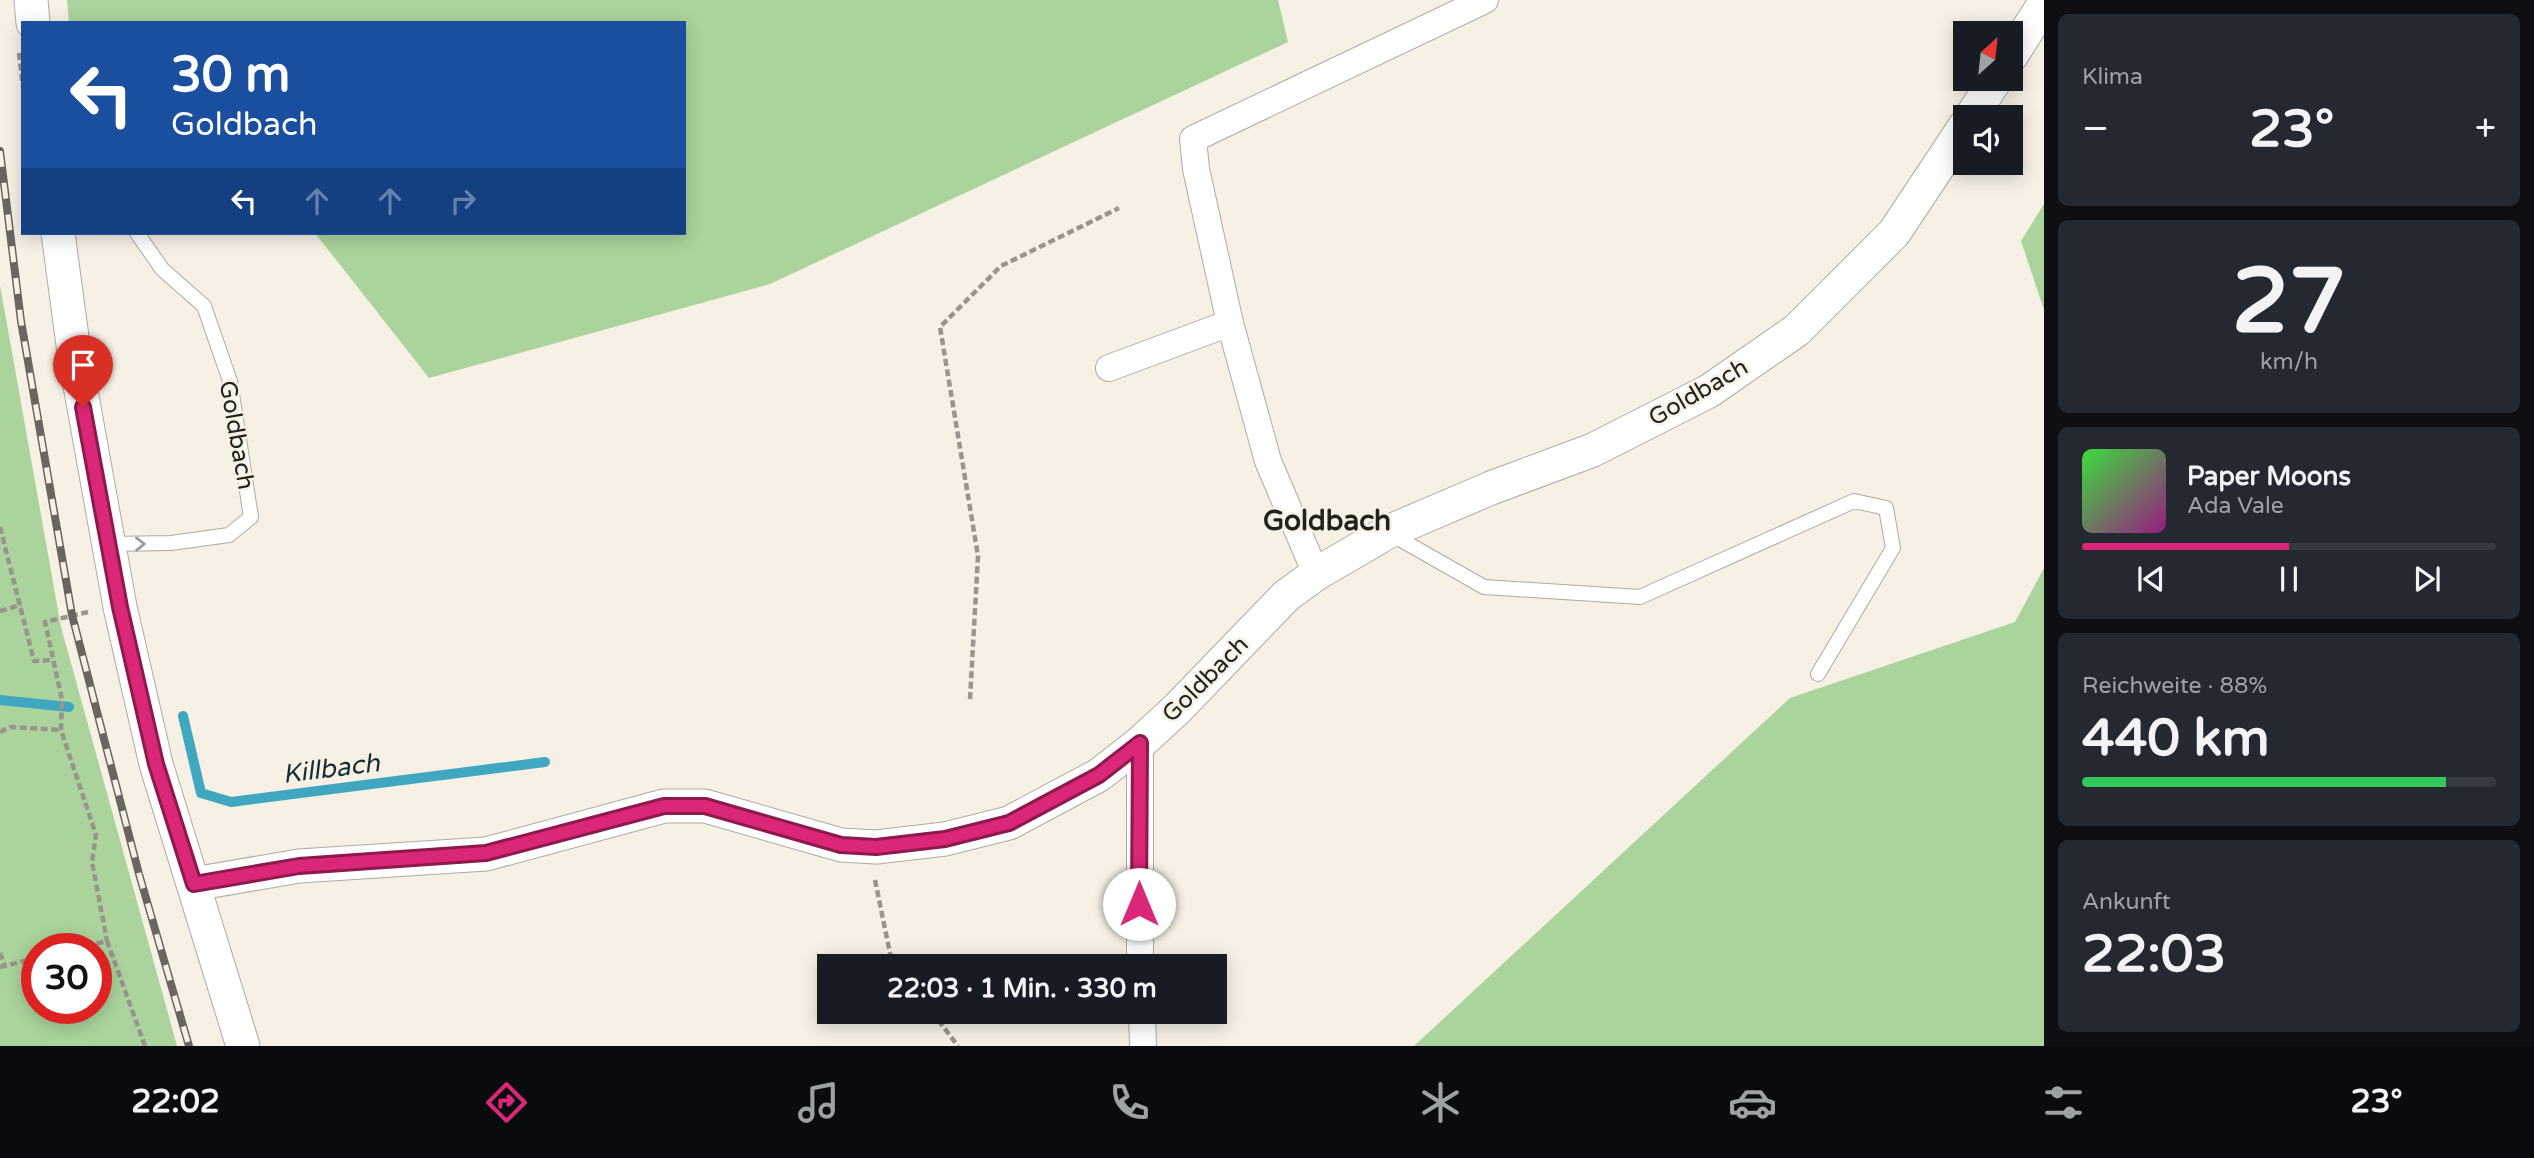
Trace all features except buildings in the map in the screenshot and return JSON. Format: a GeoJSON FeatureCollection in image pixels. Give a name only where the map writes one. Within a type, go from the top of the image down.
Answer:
{"type":"FeatureCollection","features":[{"type":"Feature","properties":{"kind":"street"},"geometry":{"type":"LineString","coordinates":[[1316,574],[1268,461],[1230,323],[1196,169],[1194,139],[1485,0]]}},
{"type":"Feature","properties":{"kind":"street"},"geometry":{"type":"LineString","coordinates":[[2023,37],[2044,4]]}},
{"type":"Feature","properties":{"kind":"street","name":"Goldbach"},"geometry":{"type":"LineString","coordinates":[[194,884],[299,866],[486,853],[664,806],[705,806],[841,845],[876,847],[945,839],[1009,823],[1099,775],[1140,743],[1177,709],[1286,596],[1316,574],[1388,532],[1491,488],[1593,450],[1709,391],[1797,330],[1894,233],[1953,144]]}},
{"type":"Feature","properties":{"kind":"street"},"geometry":{"type":"LineString","coordinates":[[58,235],[74,352],[108,544],[156,764],[243,1046]]}},
{"type":"Feature","properties":{"kind":"street"},"geometry":{"type":"LineString","coordinates":[[1109,368],[1230,323]]}},
{"type":"Feature","properties":{"kind":"street"},"geometry":{"type":"LineString","coordinates":[[1140,743],[1140,954]]}},
{"type":"Feature","properties":{"kind":"street"},"geometry":{"type":"LineString","coordinates":[[1142,1024],[1143,1046]]}},
{"type":"Feature","properties":{"kind":"lane","name":"Goldbach"},"geometry":{"type":"LineString","coordinates":[[108,544],[172,543],[229,535],[251,517],[230,381],[204,306],[162,269],[138,235]]}},
{"type":"Feature","properties":{"kind":"lane"},"geometry":{"type":"LineString","coordinates":[[1388,532],[1484,587],[1640,597],[1854,501],[1886,508],[1893,548],[1818,674]]}},
{"type":"Feature","properties":{"kind":"path"},"geometry":{"type":"LineString","coordinates":[[970,699],[978,556],[940,327],[1001,266],[1119,208]]}},
{"type":"Feature","properties":{"kind":"path"},"geometry":{"type":"LineString","coordinates":[[0,527],[34,662],[52,660]]}},
{"type":"Feature","properties":{"kind":"path"},"geometry":{"type":"LineString","coordinates":[[0,611],[21,606]]}},
{"type":"Feature","properties":{"kind":"path"},"geometry":{"type":"LineString","coordinates":[[79,614],[45,622],[62,700],[61,730],[96,835],[92,862],[105,933]]}},
{"type":"Feature","properties":{"kind":"path"},"geometry":{"type":"LineString","coordinates":[[0,732],[10,727],[61,730]]}},
{"type":"Feature","properties":{"kind":"path"},"geometry":{"type":"LineString","coordinates":[[876,847],[875,884],[890,954]]}},
{"type":"Feature","properties":{"kind":"path"},"geometry":{"type":"LineString","coordinates":[[0,953],[3,966],[21,962]]}},
{"type":"Feature","properties":{"kind":"path"},"geometry":{"type":"LineString","coordinates":[[112,955],[145,1046]]}},
{"type":"Feature","properties":{"kind":"path"},"geometry":{"type":"LineString","coordinates":[[941,1024],[958,1046]]}},
{"type":"Feature","properties":{"kind":"green space"},"geometry":{"type":"Polygon","coordinates":[[[67,0],[1278,0],[1288,42],[770,284],[429,378],[317,235],[686,235],[686,21],[69,21],[67,0]]]}},
{"type":"Feature","properties":{"kind":"green space"},"geometry":{"type":"Polygon","coordinates":[[[2044,204],[2044,310],[2021,241],[2044,204]]]}},
{"type":"Feature","properties":{"kind":"green space"},"geometry":{"type":"Polygon","coordinates":[[[0,285],[61,627],[177,1046],[0,1046],[0,285]]]}},
{"type":"Feature","properties":{"kind":"green space"},"geometry":{"type":"Polygon","coordinates":[[[2044,568],[2044,1046],[1414,1046],[1790,698],[2015,622],[2044,568]]]}},
{"type":"Feature","properties":{"kind":"waterway","name":"Killbach"},"geometry":{"type":"LineString","coordinates":[[0,700],[69,707]]}},
{"type":"Feature","properties":{"kind":"waterway","name":"Killbach"},"geometry":{"type":"LineString","coordinates":[[183,716],[201,793],[231,802],[545,762]]}},
{"type":"Feature","properties":{"kind":"railway"},"geometry":{"type":"LineString","coordinates":[[0,151],[21,321],[72,615],[139,874],[189,1046]]}},
{"type":"Feature","properties":{"kind":"district","name":"Goldbach"},"geometry":{"type":"Point","coordinates":[1327,520]}},
{"type":"Feature","properties":{"kind":"route"},"geometry":{"type":"LineString","coordinates":[[83,407],[120,607],[156,764],[194,884],[299,866],[486,853],[664,806],[705,806],[841,845],[876,847],[945,839],[1009,823],[1099,775],[1140,743],[1139,904]]}}]}
